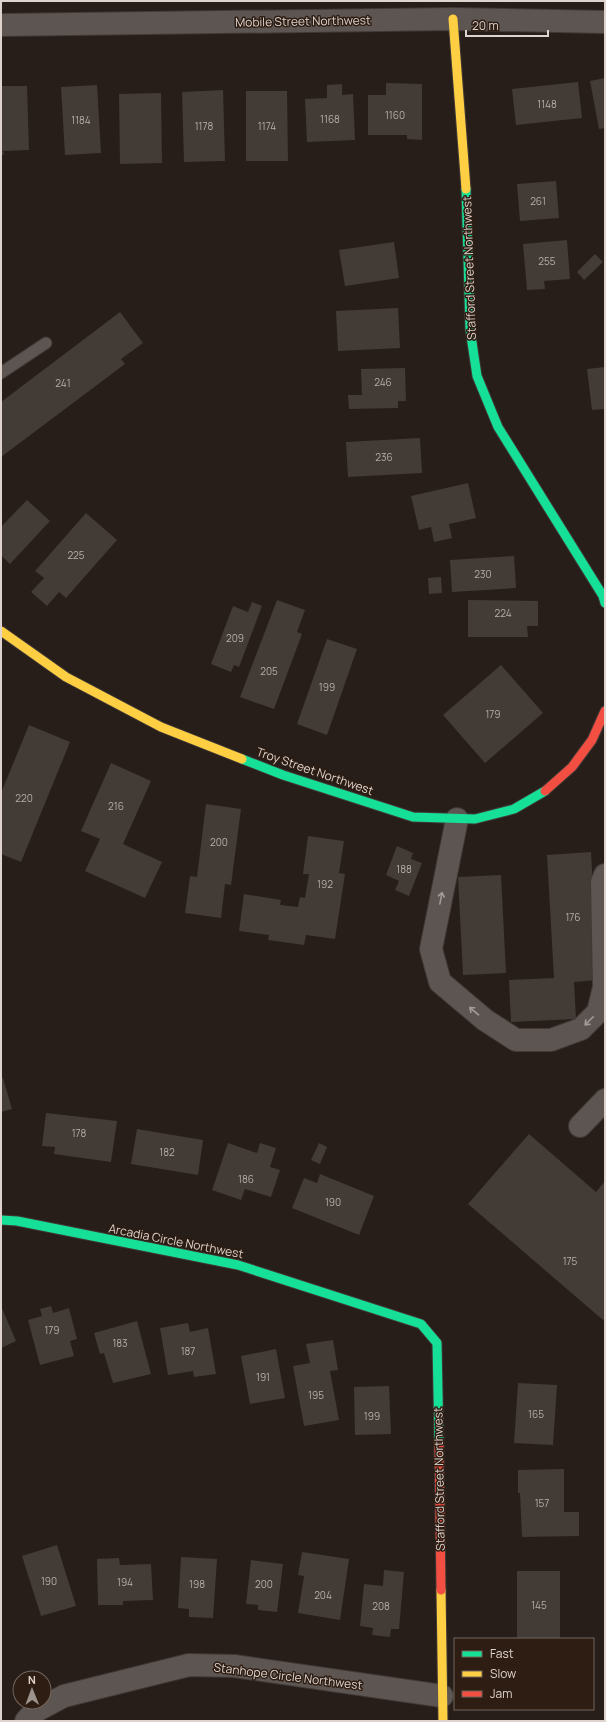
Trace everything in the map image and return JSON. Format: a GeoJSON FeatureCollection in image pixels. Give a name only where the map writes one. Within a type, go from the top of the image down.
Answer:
{"type":"FeatureCollection","features":[{"type":"Feature","properties":{"kind":"street","name":"Mobile Street Northwest"},"geometry":{"type":"LineString","coordinates":[[1,25],[453,19],[605,22]]}},
{"type":"Feature","properties":{"kind":"street","name":"Stafford Street Northwest"},"geometry":{"type":"LineString","coordinates":[[453,19],[466,186],[470,329],[477,376],[498,427],[603,596],[605,603]]}},
{"type":"Feature","properties":{"kind":"street","name":"Troy Street Northwest"},"geometry":{"type":"LineString","coordinates":[[1,631],[66,677],[161,727],[283,775],[413,817],[475,819],[514,809],[544,792],[576,762],[592,740],[605,711]]}},
{"type":"Feature","properties":{"kind":"street"},"geometry":{"type":"LineString","coordinates":[[458,819],[431,950],[440,982],[485,1020],[516,1040],[552,1040],[581,1029],[598,1012],[604,987],[602,882],[605,875]]}},
{"type":"Feature","properties":{"kind":"street"},"geometry":{"type":"LineString","coordinates":[[580,1126],[605,1100]]}},
{"type":"Feature","properties":{"kind":"street","name":"Arcadia Circle Northwest"},"geometry":{"type":"LineString","coordinates":[[1,1220],[17,1221],[238,1265],[344,1299]]}},
{"type":"Feature","properties":{"kind":"street","name":"Stafford Street Northwest"},"geometry":{"type":"LineString","coordinates":[[344,1299],[421,1324],[437,1343],[442,1721]]}},
{"type":"Feature","properties":{"kind":"street","name":"Stanhope Circle Northwest"},"geometry":{"type":"LineString","coordinates":[[26,1721],[34,1712],[64,1696],[189,1665],[234,1666],[442,1696]]}},
{"type":"Feature","properties":{"kind":"lane"},"geometry":{"type":"LineString","coordinates":[[1,373],[46,343]]}},
{"type":"Feature","properties":{"kind":"building"},"geometry":{"type":"Polygon","coordinates":[[[605,78],[605,128],[599,129],[590,81],[605,78]]]}},
{"type":"Feature","properties":{"kind":"building"},"geometry":{"type":"Polygon","coordinates":[[[578,82],[582,118],[516,125],[512,89],[578,82]]]}},
{"type":"Feature","properties":{"kind":"building"},"geometry":{"type":"Polygon","coordinates":[[[386,83],[422,84],[422,140],[407,139],[407,135],[368,135],[368,95],[386,95],[386,83]]]}},
{"type":"Feature","properties":{"kind":"building"},"geometry":{"type":"Polygon","coordinates":[[[342,84],[342,95],[353,94],[355,140],[307,142],[305,99],[327,98],[327,85],[342,84]]]}},
{"type":"Feature","properties":{"kind":"building"},"geometry":{"type":"Polygon","coordinates":[[[97,85],[101,153],[65,155],[61,87],[97,85]]]}},
{"type":"Feature","properties":{"kind":"building"},"geometry":{"type":"Polygon","coordinates":[[[1,86],[27,86],[29,150],[3,151],[4,155],[1,155],[1,86]]]}},
{"type":"Feature","properties":{"kind":"building"},"geometry":{"type":"Polygon","coordinates":[[[223,90],[225,161],[184,162],[182,92],[223,90]]]}},
{"type":"Feature","properties":{"kind":"building"},"geometry":{"type":"Polygon","coordinates":[[[246,91],[287,91],[288,161],[246,161],[246,91]]]}},
{"type":"Feature","properties":{"kind":"building"},"geometry":{"type":"Polygon","coordinates":[[[161,93],[162,163],[120,164],[119,94],[161,93]]]}},
{"type":"Feature","properties":{"kind":"building"},"geometry":{"type":"Polygon","coordinates":[[[556,181],[559,218],[520,221],[517,184],[556,181]]]}},
{"type":"Feature","properties":{"kind":"building"},"geometry":{"type":"Polygon","coordinates":[[[567,240],[570,279],[544,281],[545,289],[527,290],[523,244],[567,240]]]}},
{"type":"Feature","properties":{"kind":"building"},"geometry":{"type":"Polygon","coordinates":[[[394,242],[399,278],[345,286],[339,250],[394,242]]]}},
{"type":"Feature","properties":{"kind":"building"},"geometry":{"type":"Polygon","coordinates":[[[595,254],[603,262],[584,280],[577,272],[595,254]]]}},
{"type":"Feature","properties":{"kind":"building"},"geometry":{"type":"Polygon","coordinates":[[[398,308],[400,348],[338,351],[336,311],[398,308]]]}},
{"type":"Feature","properties":{"kind":"building"},"geometry":{"type":"Polygon","coordinates":[[[120,312],[143,343],[121,359],[125,364],[1,457],[1,402],[120,312]]]}},
{"type":"Feature","properties":{"kind":"building"},"geometry":{"type":"Polygon","coordinates":[[[605,367],[605,409],[592,410],[587,369],[605,367]]]}},
{"type":"Feature","properties":{"kind":"building"},"geometry":{"type":"Polygon","coordinates":[[[405,368],[406,401],[398,401],[398,408],[349,409],[348,395],[362,395],[361,369],[405,368]]]}},
{"type":"Feature","properties":{"kind":"building"},"geometry":{"type":"Polygon","coordinates":[[[420,438],[422,473],[348,477],[346,442],[420,438]]]}},
{"type":"Feature","properties":{"kind":"building"},"geometry":{"type":"Polygon","coordinates":[[[468,483],[476,518],[449,524],[452,538],[434,542],[431,527],[419,530],[411,496],[468,483]]]}},
{"type":"Feature","properties":{"kind":"building"},"geometry":{"type":"Polygon","coordinates":[[[27,500],[50,521],[10,564],[1,555],[1,527],[27,500]]]}},
{"type":"Feature","properties":{"kind":"building"},"geometry":{"type":"Polygon","coordinates":[[[86,513],[117,540],[66,598],[59,592],[47,606],[31,592],[44,578],[35,571],[86,513]]]}},
{"type":"Feature","properties":{"kind":"building"},"geometry":{"type":"Polygon","coordinates":[[[514,556],[516,588],[452,592],[450,560],[514,556]]]}},
{"type":"Feature","properties":{"kind":"building"},"geometry":{"type":"Polygon","coordinates":[[[441,577],[442,593],[429,594],[428,578],[441,577]]]}},
{"type":"Feature","properties":{"kind":"building"},"geometry":{"type":"Polygon","coordinates":[[[277,600],[305,610],[297,632],[302,634],[274,709],[240,697],[277,600]]]}},
{"type":"Feature","properties":{"kind":"building"},"geometry":{"type":"Polygon","coordinates":[[[468,600],[538,601],[538,626],[527,626],[528,637],[468,637],[468,600]]]}},
{"type":"Feature","properties":{"kind":"building"},"geometry":{"type":"Polygon","coordinates":[[[252,602],[262,606],[239,667],[234,665],[231,672],[211,664],[233,606],[248,612],[252,602]]]}},
{"type":"Feature","properties":{"kind":"building"},"geometry":{"type":"Polygon","coordinates":[[[327,639],[357,649],[327,735],[297,724],[327,639]]]}},
{"type":"Feature","properties":{"kind":"building"},"geometry":{"type":"Polygon","coordinates":[[[501,665],[543,713],[485,763],[443,715],[501,665]]]}},
{"type":"Feature","properties":{"kind":"building"},"geometry":{"type":"Polygon","coordinates":[[[29,725],[70,742],[21,862],[1,854],[1,793],[29,725]]]}},
{"type":"Feature","properties":{"kind":"building"},"geometry":{"type":"Polygon","coordinates":[[[111,763],[151,781],[123,844],[162,862],[145,898],[85,871],[100,839],[81,831],[111,763]]]}},
{"type":"Feature","properties":{"kind":"building"},"geometry":{"type":"Polygon","coordinates":[[[206,804],[241,809],[231,885],[225,884],[221,918],[185,913],[190,876],[197,877],[206,804]]]}},
{"type":"Feature","properties":{"kind":"building"},"geometry":{"type":"Polygon","coordinates":[[[308,836],[344,841],[339,873],[345,874],[335,939],[306,935],[304,945],[268,940],[269,935],[239,931],[244,894],[281,900],[280,905],[298,907],[300,897],[305,898],[309,874],[303,874],[308,836]]]}},
{"type":"Feature","properties":{"kind":"building"},"geometry":{"type":"Polygon","coordinates":[[[397,846],[413,853],[411,859],[422,863],[409,896],[395,890],[399,881],[386,875],[397,846]]]}},
{"type":"Feature","properties":{"kind":"building"},"geometry":{"type":"Polygon","coordinates":[[[591,852],[598,980],[574,982],[576,1019],[511,1022],[509,980],[554,978],[547,855],[591,852]]]}},
{"type":"Feature","properties":{"kind":"building"},"geometry":{"type":"Polygon","coordinates":[[[501,875],[506,973],[463,975],[458,877],[501,875]]]}},
{"type":"Feature","properties":{"kind":"building"},"geometry":{"type":"Polygon","coordinates":[[[1,1078],[3,1078],[12,1109],[1,1112],[1,1078]]]}},
{"type":"Feature","properties":{"kind":"building"},"geometry":{"type":"Polygon","coordinates":[[[46,1113],[117,1121],[111,1162],[54,1154],[55,1147],[42,1146],[46,1113]]]}},
{"type":"Feature","properties":{"kind":"building"},"geometry":{"type":"Polygon","coordinates":[[[137,1129],[203,1140],[198,1175],[131,1164],[137,1129]]]}},
{"type":"Feature","properties":{"kind":"building"},"geometry":{"type":"Polygon","coordinates":[[[529,1134],[596,1192],[605,1181],[605,1318],[603,1320],[468,1204],[529,1134]]]}},
{"type":"Feature","properties":{"kind":"building"},"geometry":{"type":"Polygon","coordinates":[[[228,1143],[257,1153],[260,1143],[276,1148],[270,1167],[280,1170],[271,1197],[245,1189],[241,1200],[212,1190],[228,1143]]]}},
{"type":"Feature","properties":{"kind":"building"},"geometry":{"type":"Polygon","coordinates":[[[319,1143],[327,1147],[320,1164],[311,1160],[319,1143]]]}},
{"type":"Feature","properties":{"kind":"building"},"geometry":{"type":"Polygon","coordinates":[[[320,1174],[374,1196],[359,1235],[292,1208],[304,1178],[317,1183],[320,1174]]]}},
{"type":"Feature","properties":{"kind":"building"},"geometry":{"type":"Polygon","coordinates":[[[1,1306],[16,1341],[1,1348],[1,1306]]]}},
{"type":"Feature","properties":{"kind":"building"},"geometry":{"type":"Polygon","coordinates":[[[51,1306],[53,1313],[69,1308],[77,1339],[70,1341],[74,1356],[40,1365],[28,1320],[42,1316],[40,1309],[51,1306]]]}},
{"type":"Feature","properties":{"kind":"building"},"geometry":{"type":"Polygon","coordinates":[[[137,1321],[151,1374],[113,1383],[104,1353],[100,1354],[94,1333],[137,1321]]]}},
{"type":"Feature","properties":{"kind":"building"},"geometry":{"type":"Polygon","coordinates":[[[188,1323],[190,1332],[208,1328],[216,1374],[194,1377],[193,1371],[168,1375],[160,1328],[188,1323]]]}},
{"type":"Feature","properties":{"kind":"building"},"geometry":{"type":"Polygon","coordinates":[[[333,1340],[338,1370],[330,1371],[339,1420],[304,1426],[293,1366],[310,1363],[306,1344],[333,1340]]]}},
{"type":"Feature","properties":{"kind":"building"},"geometry":{"type":"Polygon","coordinates":[[[276,1349],[285,1398],[250,1404],[241,1356],[276,1349]]]}},
{"type":"Feature","properties":{"kind":"building"},"geometry":{"type":"Polygon","coordinates":[[[518,1383],[557,1385],[553,1445],[514,1443],[518,1383]]]}},
{"type":"Feature","properties":{"kind":"building"},"geometry":{"type":"Polygon","coordinates":[[[389,1386],[391,1434],[355,1435],[354,1387],[389,1386]]]}},
{"type":"Feature","properties":{"kind":"building"},"geometry":{"type":"Polygon","coordinates":[[[564,1469],[564,1512],[579,1512],[579,1536],[522,1537],[520,1493],[518,1493],[518,1470],[564,1469]]]}},
{"type":"Feature","properties":{"kind":"building"},"geometry":{"type":"Polygon","coordinates":[[[57,1545],[76,1606],[41,1616],[22,1556],[57,1545]]]}},
{"type":"Feature","properties":{"kind":"building"},"geometry":{"type":"Polygon","coordinates":[[[302,1552],[349,1559],[340,1620],[298,1613],[304,1576],[298,1575],[302,1552]]]}},
{"type":"Feature","properties":{"kind":"building"},"geometry":{"type":"Polygon","coordinates":[[[181,1557],[217,1559],[213,1618],[189,1617],[189,1609],[178,1608],[181,1557]]]}},
{"type":"Feature","properties":{"kind":"building"},"geometry":{"type":"Polygon","coordinates":[[[119,1558],[120,1565],[151,1564],[153,1600],[123,1601],[123,1605],[98,1605],[97,1559],[119,1558]]]}},
{"type":"Feature","properties":{"kind":"building"},"geometry":{"type":"Polygon","coordinates":[[[251,1560],[283,1564],[277,1612],[258,1610],[258,1605],[246,1604],[251,1560]]]}},
{"type":"Feature","properties":{"kind":"building"},"geometry":{"type":"Polygon","coordinates":[[[384,1570],[404,1572],[399,1629],[391,1629],[390,1637],[372,1635],[373,1628],[360,1626],[364,1584],[383,1586],[384,1570]]]}},
{"type":"Feature","properties":{"kind":"building"},"geometry":{"type":"Polygon","coordinates":[[[517,1571],[560,1571],[560,1638],[517,1638],[517,1571]]]}},
{"type":"Feature","properties":{"kind":"traffic: fast"},"geometry":{"type":"LineString","coordinates":[[466,189],[470,329],[477,376],[498,427],[603,596],[605,603]]}},
{"type":"Feature","properties":{"kind":"traffic: fast"},"geometry":{"type":"LineString","coordinates":[[242,759],[283,775],[413,817],[475,819],[514,809],[545,791]]}},
{"type":"Feature","properties":{"kind":"traffic: fast"},"geometry":{"type":"LineString","coordinates":[[1,1220],[17,1221],[238,1265],[421,1324],[437,1343],[439,1442]]}},
{"type":"Feature","properties":{"kind":"traffic: slow"},"geometry":{"type":"LineString","coordinates":[[453,19],[466,189]]}},
{"type":"Feature","properties":{"kind":"traffic: slow"},"geometry":{"type":"LineString","coordinates":[[1,631],[66,677],[161,727],[242,759]]}},
{"type":"Feature","properties":{"kind":"traffic: slow"},"geometry":{"type":"LineString","coordinates":[[441,1590],[443,1721]]}},
{"type":"Feature","properties":{"kind":"traffic: jam"},"geometry":{"type":"LineString","coordinates":[[545,791],[572,767],[592,740],[605,711]]}},
{"type":"Feature","properties":{"kind":"traffic: jam"},"geometry":{"type":"LineString","coordinates":[[439,1442],[441,1590]]}}]}
